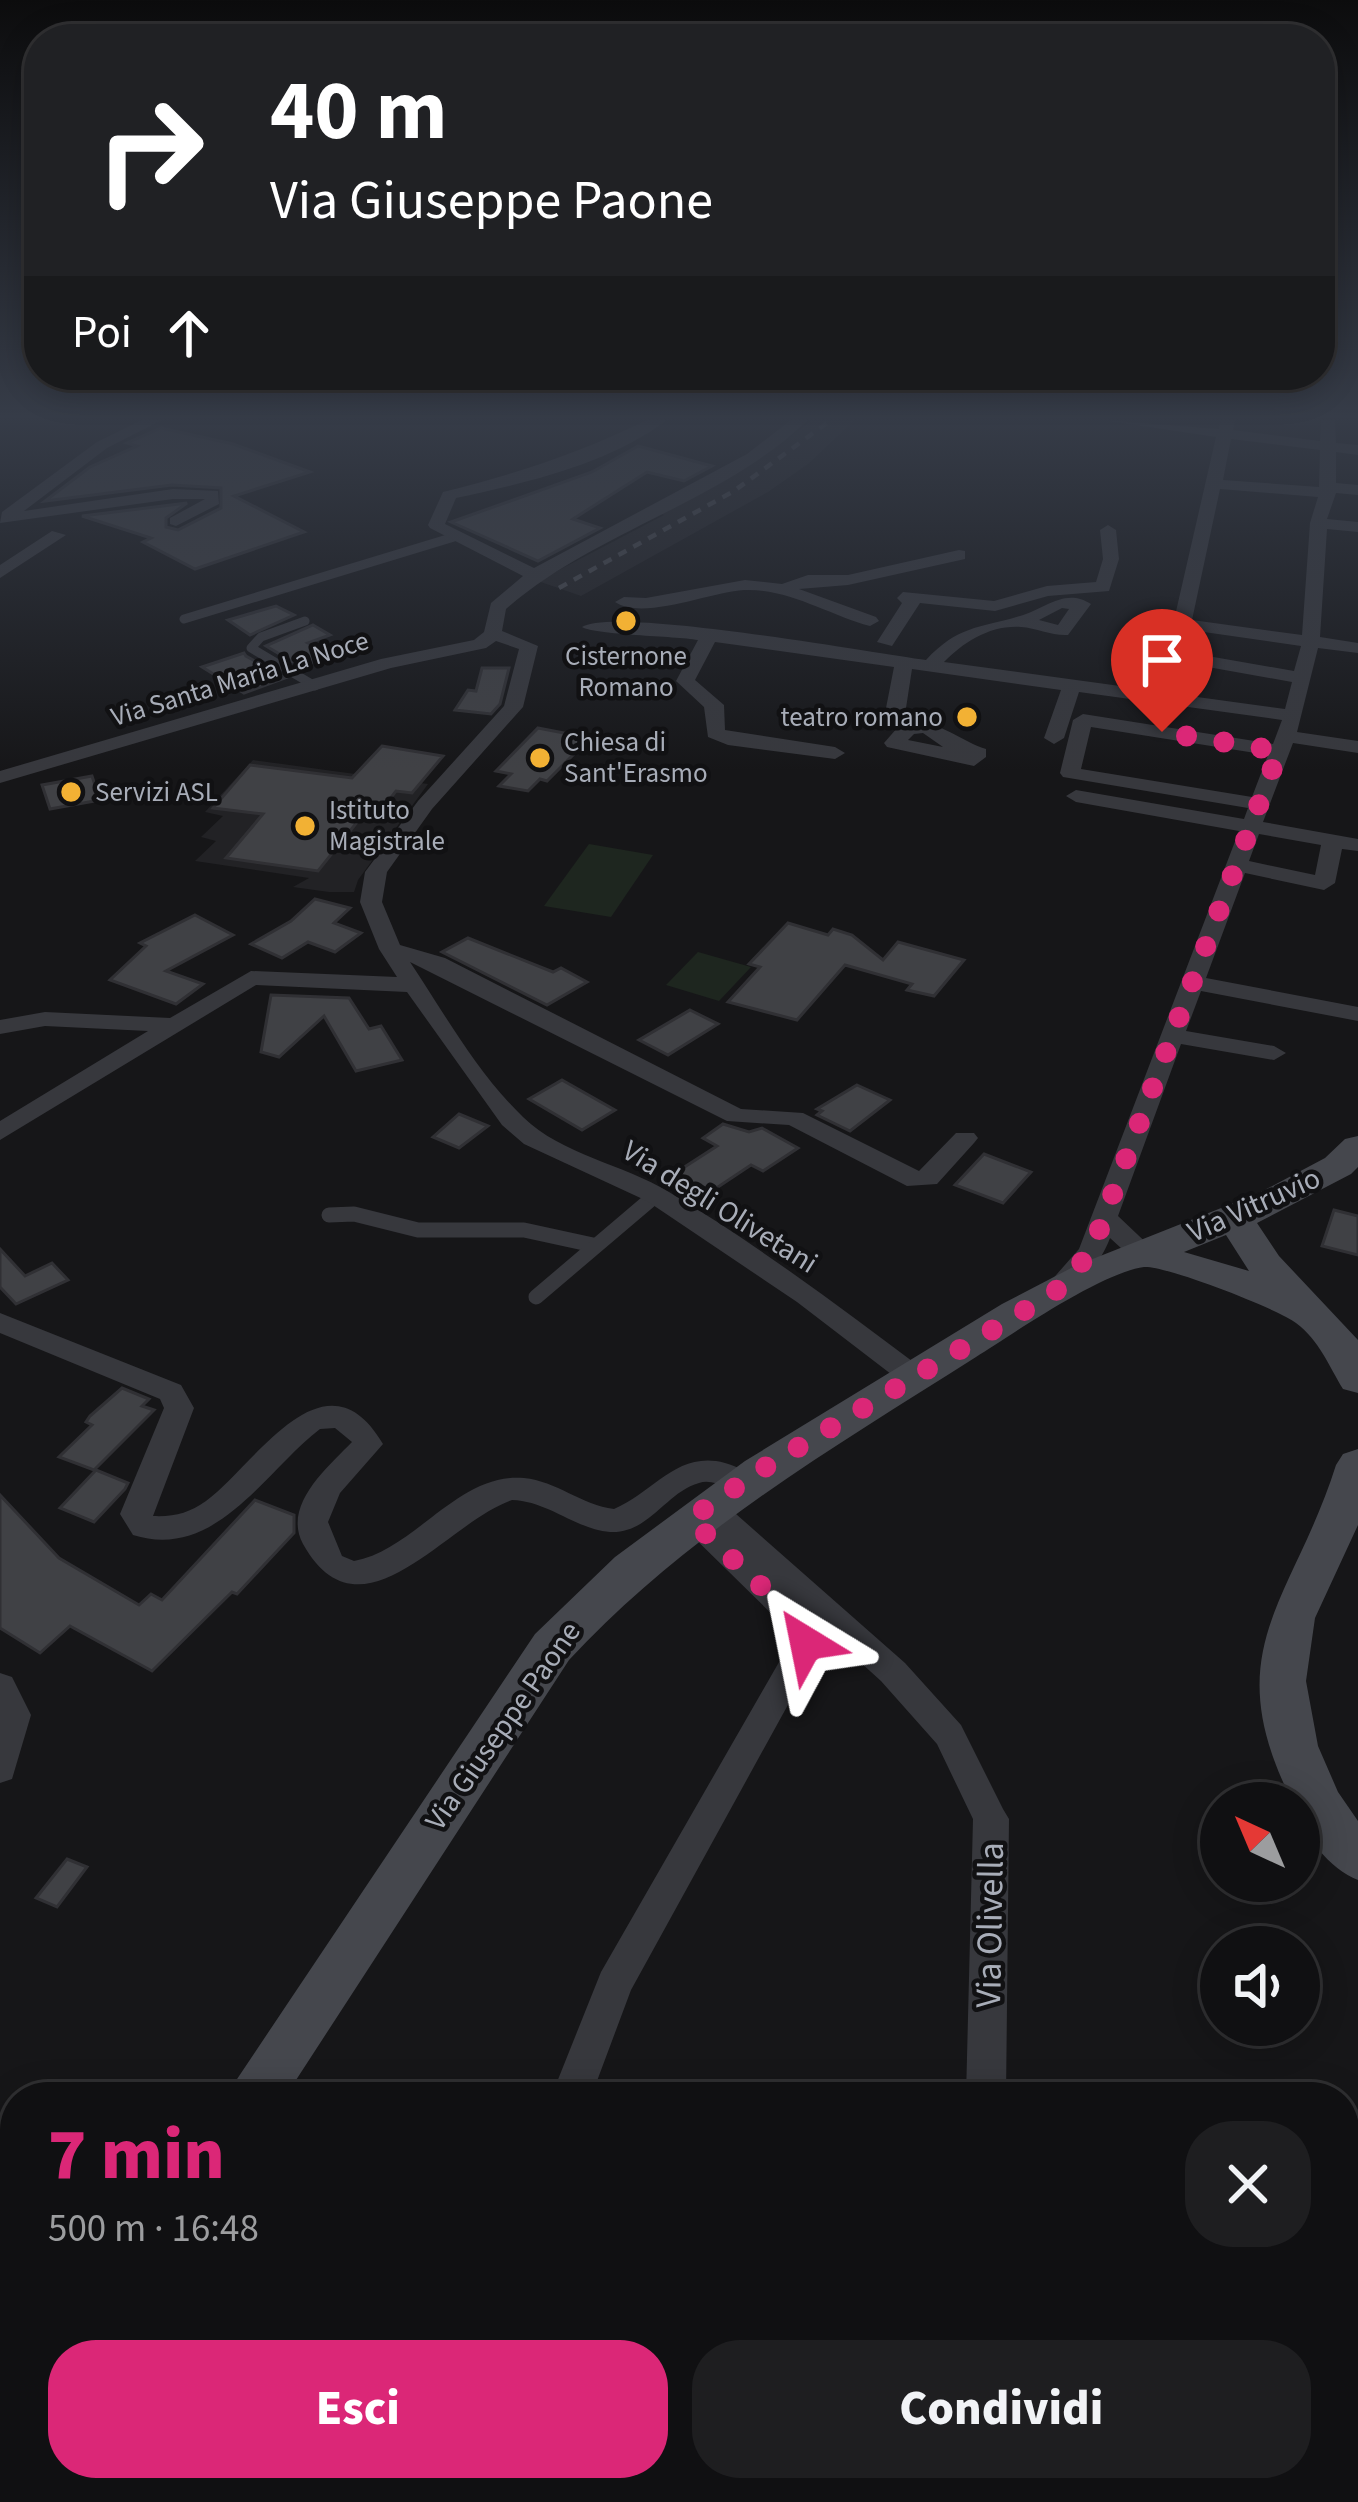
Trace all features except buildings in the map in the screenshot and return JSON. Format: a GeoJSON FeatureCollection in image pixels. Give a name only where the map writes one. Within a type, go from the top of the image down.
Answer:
{"type":"FeatureCollection","features":[{"type":"Feature","properties":{"kind":"street"},"geometry":{"type":"LineString","coordinates":[[3,565],[55,537]]}},
{"type":"Feature","properties":{"kind":"street"},"geometry":{"type":"LineString","coordinates":[[454,537],[534,574]]}},
{"type":"Feature","properties":{"kind":"street"},"geometry":{"type":"LineString","coordinates":[[493,634],[497,607],[534,574],[603,537]]}},
{"type":"Feature","properties":{"kind":"street"},"geometry":{"type":"LineString","coordinates":[[886,642],[908,613],[912,601],[907,597],[995,606],[1103,587],[1111,559],[1109,537]]}},
{"type":"Feature","properties":{"kind":"street"},"geometry":{"type":"LineString","coordinates":[[1114,690],[1154,683],[1174,656],[1204,537]]}},
{"type":"Feature","properties":{"kind":"street"},"geometry":{"type":"LineString","coordinates":[[1055,1292],[1091,1252],[1286,734],[1311,641],[1317,537]]}},
{"type":"Feature","properties":{"kind":"street"},"geometry":{"type":"LineString","coordinates":[[783,589],[808,580],[892,574],[959,555]]}},
{"type":"Feature","properties":{"kind":"street"},"geometry":{"type":"LineString","coordinates":[[624,602],[646,604],[746,585],[783,589],[870,621]]}},
{"type":"Feature","properties":{"kind":"street"},"geometry":{"type":"LineString","coordinates":[[931,665],[946,647],[977,627],[1022,622],[1053,597]]}},
{"type":"Feature","properties":{"kind":"street"},"geometry":{"type":"LineString","coordinates":[[1184,624],[1358,648]]}},
{"type":"Feature","properties":{"kind":"street"},"geometry":{"type":"LineString","coordinates":[[591,627],[646,627],[1114,690],[1286,734],[1354,746]]}},
{"type":"Feature","properties":{"kind":"street","name":"Via Santa Maria La Noce"},"geometry":{"type":"LineString","coordinates":[[0,778],[388,663],[480,644],[493,634]]}},
{"type":"Feature","properties":{"kind":"street","name":"Via degli Olivetani"},"geometry":{"type":"LineString","coordinates":[[493,634],[529,646],[513,707],[425,805],[376,872],[371,902],[390,949],[472,1069],[511,1120],[533,1139],[656,1195],[807,1296],[914,1377]]}},
{"type":"Feature","properties":{"kind":"street"},"geometry":{"type":"LineString","coordinates":[[708,638],[686,681],[714,705],[715,733],[728,739],[835,753]]}},
{"type":"Feature","properties":{"kind":"street"},"geometry":{"type":"LineString","coordinates":[[1174,656],[1301,677]]}},
{"type":"Feature","properties":{"kind":"street"},"geometry":{"type":"LineString","coordinates":[[904,664],[896,708],[908,728]]}},
{"type":"Feature","properties":{"kind":"street"},"geometry":{"type":"LineString","coordinates":[[1054,738],[1072,685]]}},
{"type":"Feature","properties":{"kind":"street"},"geometry":{"type":"LineString","coordinates":[[1286,734],[1083,720],[1070,773],[1257,815],[1358,845]]}},
{"type":"Feature","properties":{"kind":"street"},"geometry":{"type":"LineString","coordinates":[[0,766],[140,735]]}},
{"type":"Feature","properties":{"kind":"street"},"geometry":{"type":"LineString","coordinates":[[1076,796],[1257,815]]}},
{"type":"Feature","properties":{"kind":"street"},"geometry":{"type":"LineString","coordinates":[[1239,866],[1324,883],[1333,841]]}},
{"type":"Feature","properties":{"kind":"street"},"geometry":{"type":"LineString","coordinates":[[390,949],[437,963],[736,1116],[794,1118],[916,1180],[928,1178],[965,1138]]}},
{"type":"Feature","properties":{"kind":"street"},"geometry":{"type":"LineString","coordinates":[[0,1132],[239,983],[261,976],[416,985]]}},
{"type":"Feature","properties":{"kind":"street"},"geometry":{"type":"LineString","coordinates":[[1193,982],[1358,1014]]}},
{"type":"Feature","properties":{"kind":"street"},"geometry":{"type":"LineString","coordinates":[[0,1027],[45,1019],[171,1025]]}},
{"type":"Feature","properties":{"kind":"street"},"geometry":{"type":"LineString","coordinates":[[1171,1035],[1274,1053]]}},
{"type":"Feature","properties":{"kind":"street","name":"Via Vitruvio"},"geometry":{"type":"LineString","coordinates":[[1143,1253],[1308,1185],[1358,1147]]}},
{"type":"Feature","properties":{"kind":"street"},"geometry":{"type":"LineString","coordinates":[[1234,1216],[1265,1265],[1341,1346],[1358,1379]]}},
{"type":"Feature","properties":{"kind":"street"},"geometry":{"type":"LineString","coordinates":[[1103,1217],[1143,1253],[1229,1276],[1313,1316]]}},
{"type":"Feature","properties":{"kind":"street","name":"Via Giuseppe Paone"},"geometry":{"type":"LineString","coordinates":[[263,2082],[552,1647],[598,1594],[714,1503],[914,1377],[1055,1292],[1143,1253]]}},
{"type":"Feature","properties":{"kind":"street"},"geometry":{"type":"LineString","coordinates":[[0,1322],[171,1392],[179,1408],[135,1514],[144,1527],[166,1528],[210,1514],[310,1420],[329,1416],[351,1423],[368,1444],[319,1500],[312,1517],[321,1553],[333,1568],[349,1575],[392,1563],[472,1503],[499,1492],[543,1492],[605,1521],[616,1521],[634,1514],[698,1469],[718,1470],[714,1503],[803,1627],[806,1643],[614,1984],[577,2082]]}},
{"type":"Feature","properties":{"kind":"street"},"geometry":{"type":"LineString","coordinates":[[1358,1465],[1289,1624],[1283,1672],[1287,1721],[1302,1769],[1336,1835],[1358,1858]]}},
{"type":"Feature","properties":{"kind":"street","name":"Via Olivella"},"geometry":{"type":"LineString","coordinates":[[714,1503],[892,1672],[949,1735],[991,1819],[986,2082]]}},
{"type":"Feature","properties":{"kind":"street"},"geometry":{"type":"LineString","coordinates":[[0,1686],[14,1715],[0,1768]]}},
{"type":"Feature","properties":{"kind":"lane"},"geometry":{"type":"LineString","coordinates":[[184,619],[454,537]]}},
{"type":"Feature","properties":{"kind":"lane"},"geometry":{"type":"LineString","coordinates":[[305,621],[261,638],[251,648],[314,686]]}},
{"type":"Feature","properties":{"kind":"lane"},"geometry":{"type":"LineString","coordinates":[[536,1297],[656,1195]]}},
{"type":"Feature","properties":{"kind":"lane"},"geometry":{"type":"LineString","coordinates":[[328,1215],[354,1214],[418,1230],[524,1230],[593,1245]]}},
{"type":"Feature","properties":{"kind":"shaded area"},"geometry":{"type":"Polygon","coordinates":[[[622,537],[688,537],[581,596],[538,581],[622,537]]]}},
{"type":"Feature","properties":{"kind":"shaded area","name":"Istituto Magistrale"},"geometry":{"type":"Polygon","coordinates":[[[253,760],[428,784],[354,892],[329,892],[293,887],[309,878],[195,861],[216,841],[201,837],[223,816],[205,812],[253,760]]]}},
{"type":"Feature","properties":{"kind":"shaded area"},"geometry":{"type":"Polygon","coordinates":[[[589,844],[653,855],[611,917],[544,906],[589,844]]]}},
{"type":"Feature","properties":{"kind":"shaded area"},"geometry":{"type":"Polygon","coordinates":[[[698,952],[751,967],[719,1001],[666,985],[698,952]]]}},
{"type":"Feature","properties":{"kind":"railway"},"geometry":{"type":"LineString","coordinates":[[559,588],[651,537]]}},
{"type":"Feature","properties":{"kind":"place","name":"Cisternone Romano"},"geometry":{"type":"Point","coordinates":[626,621]}},
{"type":"Feature","properties":{"kind":"place","name":"teatro romano"},"geometry":{"type":"Point","coordinates":[967,717]}},
{"type":"Feature","properties":{"kind":"place","name":"Chiesa di Sant'Erasmo"},"geometry":{"type":"Point","coordinates":[540,758]}},
{"type":"Feature","properties":{"kind":"place","name":"Servizi ASL"},"geometry":{"type":"Point","coordinates":[71,792]}},
{"type":"Feature","properties":{"kind":"place","name":"Istituto Magistrale"},"geometry":{"type":"Point","coordinates":[305,826]}},
{"type":"Feature","properties":{"kind":"route"},"geometry":{"type":"LineString","coordinates":[[806,1643],[803,1627],[794,1617],[690,1519],[759,1471],[1055,1292],[1091,1252],[1279,751],[1162,732]]}}]}
